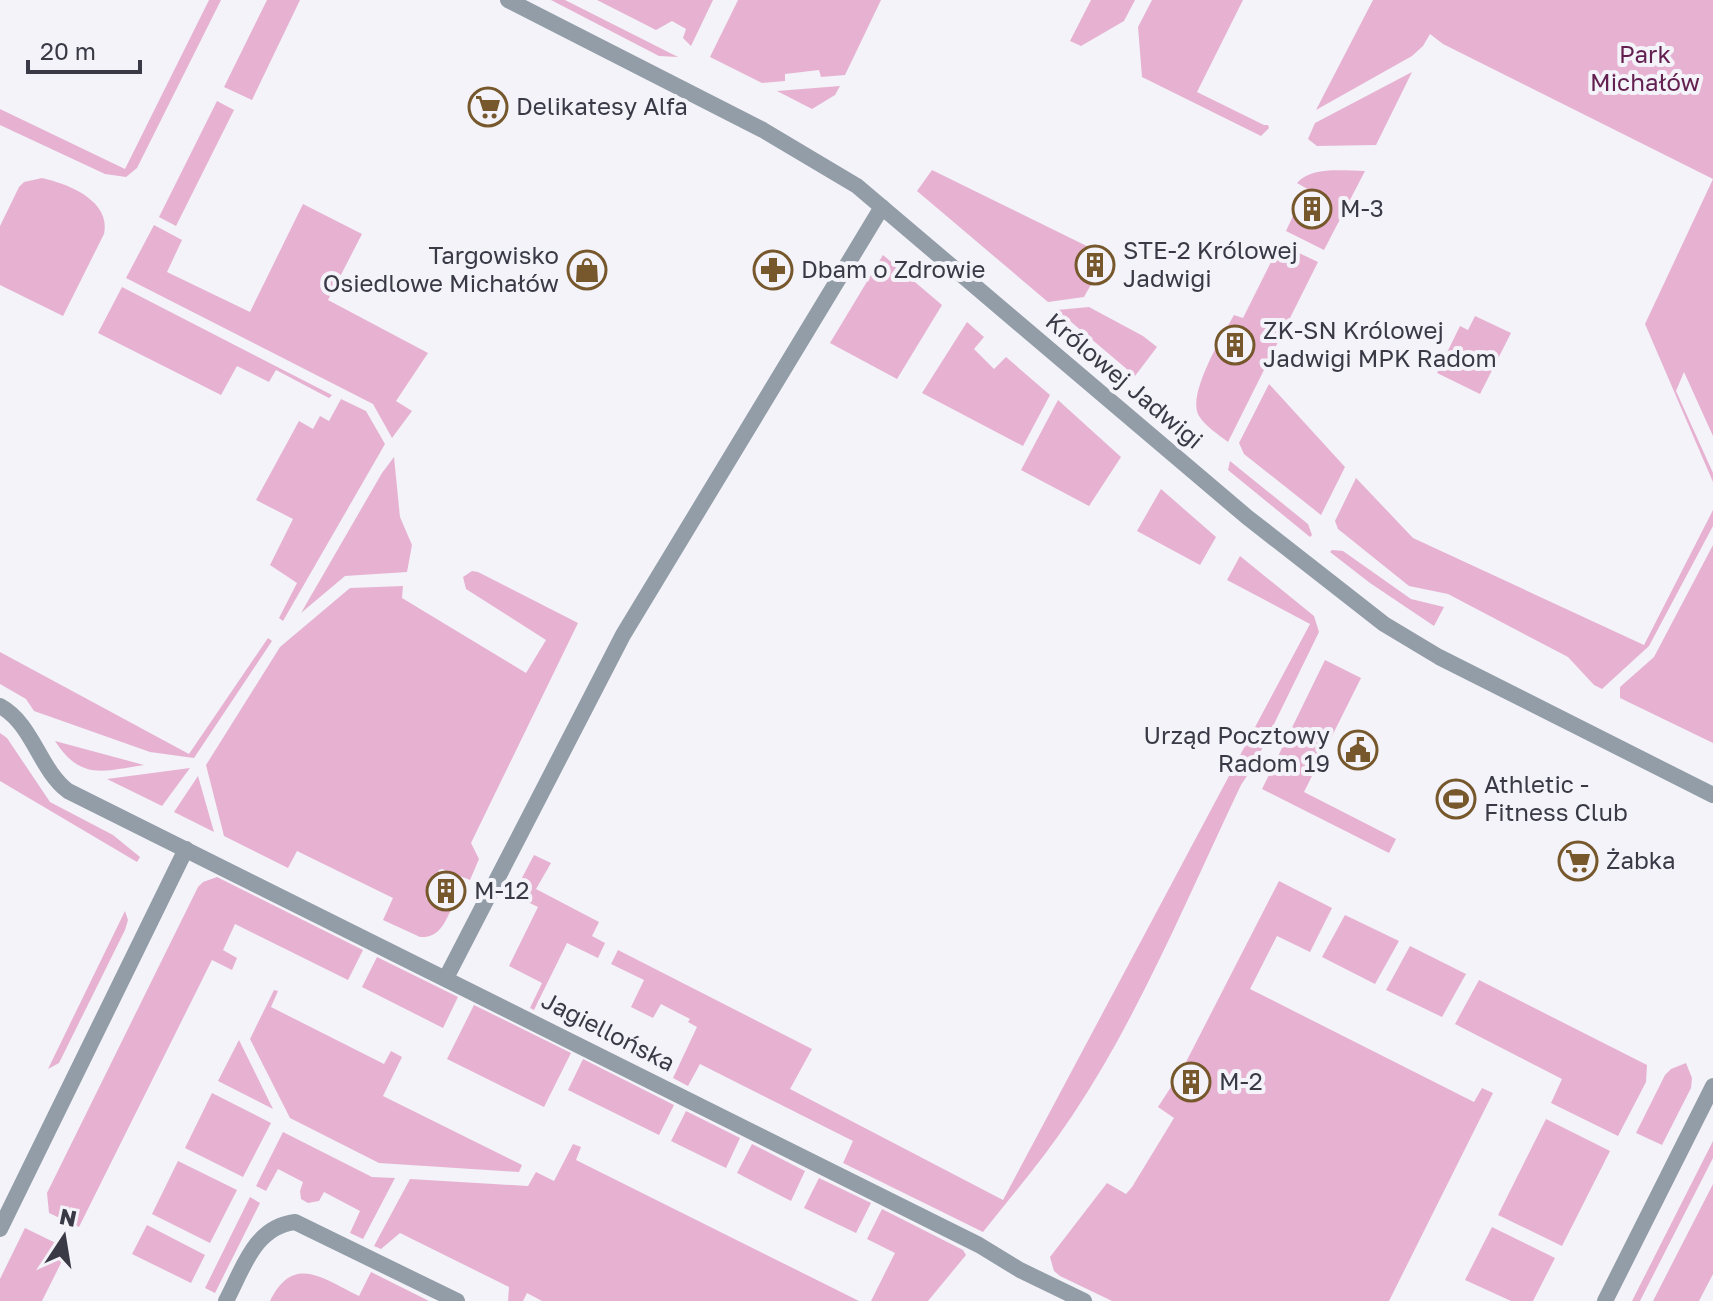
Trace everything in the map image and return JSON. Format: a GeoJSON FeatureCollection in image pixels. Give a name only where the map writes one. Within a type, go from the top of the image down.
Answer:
{"type":"FeatureCollection","features":[{"type":"Feature","properties":{"kind":"street","name":"Królowej Jadwigi"},"geometry":{"type":"LineString","coordinates":[[508,0],[837,172],[1247,517],[1369,614],[1439,657],[1713,795]]}},
{"type":"Feature","properties":{"kind":"street"},"geometry":{"type":"LineString","coordinates":[[446,978],[623,635],[882,207]]}},
{"type":"Feature","properties":{"kind":"street","name":"Jagiellońska"},"geometry":{"type":"LineString","coordinates":[[0,706],[18,721],[58,783],[68,791],[979,1245],[1084,1301]]}},
{"type":"Feature","properties":{"kind":"street"},"geometry":{"type":"LineString","coordinates":[[0,1229],[186,849]]}},
{"type":"Feature","properties":{"kind":"street"},"geometry":{"type":"LineString","coordinates":[[1605,1301],[1713,1086]]}},
{"type":"Feature","properties":{"kind":"street"},"geometry":{"type":"LineString","coordinates":[[226,1301],[259,1239],[275,1226],[295,1222],[457,1301]]}},
{"type":"Feature","properties":{"kind":"green space"},"geometry":{"type":"Polygon","coordinates":[[[209,0],[221,0],[137,168],[126,177],[105,174],[0,125],[0,109],[125,169],[209,0]]]}},
{"type":"Feature","properties":{"kind":"green space"},"geometry":{"type":"Polygon","coordinates":[[[267,0],[300,0],[252,100],[224,87],[267,0]]]}},
{"type":"Feature","properties":{"kind":"green space"},"geometry":{"type":"Polygon","coordinates":[[[551,0],[565,0],[678,57],[659,56],[551,0]]]}},
{"type":"Feature","properties":{"kind":"green space"},"geometry":{"type":"Polygon","coordinates":[[[597,0],[713,0],[691,46],[683,38],[686,29],[672,21],[656,30],[597,0]]]}},
{"type":"Feature","properties":{"kind":"green space"},"geometry":{"type":"Polygon","coordinates":[[[738,0],[881,0],[845,75],[821,77],[819,70],[785,74],[785,81],[762,83],[710,57],[738,0]]]}},
{"type":"Feature","properties":{"kind":"green space"},"geometry":{"type":"Polygon","coordinates":[[[1091,0],[1135,0],[1124,21],[1081,46],[1070,41],[1091,0]]]}},
{"type":"Feature","properties":{"kind":"green space"},"geometry":{"type":"Polygon","coordinates":[[[1152,0],[1243,0],[1197,92],[1268,125],[1269,128],[1261,136],[1142,77],[1138,27],[1152,0]]]}},
{"type":"Feature","properties":{"kind":"green space","name":"Park Michałów"},"geometry":{"type":"Polygon","coordinates":[[[1373,0],[1713,0],[1713,179],[1443,44],[1430,34],[1412,56],[1316,110],[1373,0]]]}},
{"type":"Feature","properties":{"kind":"green space"},"geometry":{"type":"Polygon","coordinates":[[[1412,72],[1376,145],[1317,146],[1308,139],[1315,123],[1412,72]]]}},
{"type":"Feature","properties":{"kind":"green space"},"geometry":{"type":"Polygon","coordinates":[[[840,86],[835,95],[812,109],[777,91],[840,86]]]}},
{"type":"Feature","properties":{"kind":"green space"},"geometry":{"type":"Polygon","coordinates":[[[217,101],[234,110],[176,226],[159,217],[217,101]]]}},
{"type":"Feature","properties":{"kind":"green space"},"geometry":{"type":"Polygon","coordinates":[[[932,170],[1107,256],[1084,297],[1048,302],[917,191],[932,170]]]}},
{"type":"Feature","properties":{"kind":"green space"},"geometry":{"type":"Polygon","coordinates":[[[1365,171],[1324,250],[1286,231],[1293,216],[1317,227],[1330,202],[1297,183],[1303,178],[1319,172],[1365,171]]]}},
{"type":"Feature","properties":{"kind":"green space"},"geometry":{"type":"Polygon","coordinates":[[[42,178],[86,196],[95,203],[104,222],[104,234],[63,316],[0,285],[0,226],[19,187],[24,182],[42,178]]]}},
{"type":"Feature","properties":{"kind":"green space"},"geometry":{"type":"Polygon","coordinates":[[[1713,179],[1713,436],[1684,372],[1676,391],[1713,473],[1713,482],[1645,324],[1713,179]]]}},
{"type":"Feature","properties":{"kind":"green space"},"geometry":{"type":"Polygon","coordinates":[[[303,204],[362,234],[328,300],[428,353],[396,401],[412,411],[392,438],[373,404],[126,278],[154,225],[182,240],[167,272],[250,312],[303,204]]]}},
{"type":"Feature","properties":{"kind":"green space"},"geometry":{"type":"Polygon","coordinates":[[[1280,244],[1318,262],[1228,442],[1199,416],[1197,394],[1222,336],[1234,315],[1243,318],[1280,244]]]}},
{"type":"Feature","properties":{"kind":"green space"},"geometry":{"type":"Polygon","coordinates":[[[883,255],[942,305],[897,379],[830,343],[883,255]]]}},
{"type":"Feature","properties":{"kind":"green space"},"geometry":{"type":"Polygon","coordinates":[[[122,287],[332,395],[329,398],[276,370],[269,382],[237,366],[221,395],[98,333],[122,287]]]}},
{"type":"Feature","properties":{"kind":"green space"},"geometry":{"type":"Polygon","coordinates":[[[1089,307],[1157,347],[1135,376],[1057,310],[1089,307]]]}},
{"type":"Feature","properties":{"kind":"green space"},"geometry":{"type":"Polygon","coordinates":[[[1475,316],[1511,333],[1480,394],[1437,373],[1460,326],[1468,330],[1475,316]]]}},
{"type":"Feature","properties":{"kind":"green space"},"geometry":{"type":"Polygon","coordinates":[[[967,322],[984,337],[974,349],[994,369],[1006,357],[1050,395],[1023,446],[922,393],[967,322]]]}},
{"type":"Feature","properties":{"kind":"green space"},"geometry":{"type":"Polygon","coordinates":[[[1269,384],[1345,467],[1321,515],[1244,454],[1239,443],[1269,384]]]}},
{"type":"Feature","properties":{"kind":"green space"},"geometry":{"type":"Polygon","coordinates":[[[341,399],[366,411],[385,444],[283,621],[279,618],[297,583],[270,565],[293,519],[256,500],[299,421],[313,429],[320,416],[329,421],[341,399]]]}},
{"type":"Feature","properties":{"kind":"green space"},"geometry":{"type":"Polygon","coordinates":[[[1058,400],[1121,457],[1089,506],[1021,470],[1058,400]]]}},
{"type":"Feature","properties":{"kind":"green space"},"geometry":{"type":"Polygon","coordinates":[[[394,457],[400,517],[412,545],[407,572],[345,576],[301,613],[382,473],[394,457]]]}},
{"type":"Feature","properties":{"kind":"green space"},"geometry":{"type":"Polygon","coordinates":[[[1230,461],[1308,524],[1312,535],[1310,537],[1228,470],[1230,461]]]}},
{"type":"Feature","properties":{"kind":"green space"},"geometry":{"type":"Polygon","coordinates":[[[1356,478],[1413,538],[1644,645],[1713,510],[1713,526],[1649,646],[1602,689],[1594,685],[1568,657],[1448,594],[1409,586],[1338,529],[1335,521],[1356,478]]]}},
{"type":"Feature","properties":{"kind":"green space"},"geometry":{"type":"Polygon","coordinates":[[[1161,489],[1216,537],[1200,565],[1137,531],[1161,489]]]}},
{"type":"Feature","properties":{"kind":"green space"},"geometry":{"type":"Polygon","coordinates":[[[1713,545],[1713,743],[1620,698],[1620,687],[1654,657],[1713,545]]]}},
{"type":"Feature","properties":{"kind":"green space"},"geometry":{"type":"Polygon","coordinates":[[[1343,551],[1411,599],[1444,607],[1434,626],[1370,583],[1330,552],[1343,551]]]}},
{"type":"Feature","properties":{"kind":"green space"},"geometry":{"type":"Polygon","coordinates":[[[1240,556],[1314,616],[1319,632],[1254,765],[1241,785],[1120,1037],[1062,1131],[983,1232],[843,1163],[853,1141],[700,1064],[688,1086],[673,1078],[697,1027],[688,1022],[690,1019],[661,1004],[653,1018],[631,1007],[644,980],[611,964],[618,950],[812,1049],[790,1089],[1003,1200],[1310,624],[1227,580],[1240,556]]]}},
{"type":"Feature","properties":{"kind":"green space"},"geometry":{"type":"Polygon","coordinates":[[[472,571],[578,623],[471,843],[479,859],[470,880],[439,870],[426,899],[451,910],[436,933],[420,937],[383,920],[393,898],[297,851],[288,868],[224,836],[206,765],[280,647],[350,588],[403,586],[402,598],[526,673],[546,640],[466,589],[463,577],[472,571]]]}},
{"type":"Feature","properties":{"kind":"green space"},"geometry":{"type":"Polygon","coordinates":[[[268,638],[272,641],[194,758],[150,752],[34,711],[26,699],[0,684],[0,652],[189,754],[268,638]]]}},
{"type":"Feature","properties":{"kind":"green space"},"geometry":{"type":"Polygon","coordinates":[[[1325,660],[1361,678],[1304,792],[1396,839],[1389,853],[1262,789],[1325,660]]]}},
{"type":"Feature","properties":{"kind":"green space"},"geometry":{"type":"Polygon","coordinates":[[[0,733],[7,738],[50,802],[113,835],[140,857],[137,862],[0,781],[0,733]]]}},
{"type":"Feature","properties":{"kind":"green space"},"geometry":{"type":"Polygon","coordinates":[[[55,741],[144,765],[105,771],[84,768],[65,754],[55,741]]]}},
{"type":"Feature","properties":{"kind":"green space"},"geometry":{"type":"Polygon","coordinates":[[[190,768],[162,806],[107,779],[190,768]]]}},
{"type":"Feature","properties":{"kind":"green space"},"geometry":{"type":"Polygon","coordinates":[[[198,776],[214,832],[174,812],[198,776]]]}},
{"type":"Feature","properties":{"kind":"green space"},"geometry":{"type":"Polygon","coordinates":[[[534,855],[551,863],[536,889],[599,922],[592,936],[605,943],[598,958],[567,943],[534,1010],[530,1008],[542,983],[509,966],[538,907],[513,895],[534,855]]]}},
{"type":"Feature","properties":{"kind":"green space"},"geometry":{"type":"Polygon","coordinates":[[[217,877],[363,950],[348,980],[235,924],[223,950],[237,958],[232,970],[212,960],[79,1227],[49,1213],[47,1193],[198,887],[217,877]]]}},
{"type":"Feature","properties":{"kind":"green space"},"geometry":{"type":"Polygon","coordinates":[[[1279,881],[1332,908],[1310,952],[1277,936],[1250,989],[1474,1102],[1482,1088],[1493,1093],[1389,1301],[1112,1301],[1060,1276],[1054,1271],[1050,1257],[1107,1183],[1126,1194],[1132,1187],[1174,1118],[1158,1107],[1171,1087],[1197,1101],[1211,1077],[1186,1062],[1279,881]]]}},
{"type":"Feature","properties":{"kind":"green space"},"geometry":{"type":"Polygon","coordinates":[[[125,911],[128,920],[125,930],[59,1063],[48,1069],[125,911]]]}},
{"type":"Feature","properties":{"kind":"green space"},"geometry":{"type":"Polygon","coordinates":[[[1345,915],[1399,941],[1375,984],[1322,957],[1345,915]]]}},
{"type":"Feature","properties":{"kind":"green space"},"geometry":{"type":"Polygon","coordinates":[[[1410,946],[1466,974],[1442,1017],[1386,990],[1410,946]]]}},
{"type":"Feature","properties":{"kind":"green space"},"geometry":{"type":"Polygon","coordinates":[[[377,957],[458,997],[443,1028],[362,987],[377,957]]]}},
{"type":"Feature","properties":{"kind":"green space"},"geometry":{"type":"Polygon","coordinates":[[[1479,980],[1647,1065],[1646,1082],[1618,1136],[1551,1103],[1562,1079],[1455,1024],[1479,980]]]}},
{"type":"Feature","properties":{"kind":"green space"},"geometry":{"type":"Polygon","coordinates":[[[274,990],[278,991],[271,1007],[384,1064],[391,1051],[402,1057],[383,1096],[522,1165],[519,1172],[379,1163],[290,1118],[250,1039],[274,990]]]}},
{"type":"Feature","properties":{"kind":"green space"},"geometry":{"type":"Polygon","coordinates":[[[474,1005],[571,1053],[544,1107],[447,1059],[474,1005]]]}},
{"type":"Feature","properties":{"kind":"green space"},"geometry":{"type":"Polygon","coordinates":[[[239,1040],[273,1109],[218,1081],[239,1040]]]}},
{"type":"Feature","properties":{"kind":"green space"},"geometry":{"type":"Polygon","coordinates":[[[583,1059],[674,1105],[659,1135],[568,1090],[583,1059]]]}},
{"type":"Feature","properties":{"kind":"green space"},"geometry":{"type":"Polygon","coordinates":[[[1686,1063],[1692,1078],[1691,1088],[1662,1145],[1636,1133],[1665,1075],[1686,1063]]]}},
{"type":"Feature","properties":{"kind":"green space"},"geometry":{"type":"Polygon","coordinates":[[[212,1093],[271,1123],[243,1177],[185,1148],[212,1093]]]}},
{"type":"Feature","properties":{"kind":"green space"},"geometry":{"type":"Polygon","coordinates":[[[686,1111],[740,1138],[726,1168],[671,1141],[686,1111]]]}},
{"type":"Feature","properties":{"kind":"green space"},"geometry":{"type":"Polygon","coordinates":[[[1546,1119],[1610,1151],[1562,1246],[1498,1215],[1546,1119]]]}},
{"type":"Feature","properties":{"kind":"green space"},"geometry":{"type":"Polygon","coordinates":[[[283,1132],[372,1177],[395,1178],[363,1239],[350,1233],[360,1211],[324,1192],[319,1201],[308,1203],[301,1199],[303,1182],[278,1169],[266,1191],[256,1186],[283,1132]]]}},
{"type":"Feature","properties":{"kind":"green space"},"geometry":{"type":"Polygon","coordinates":[[[1713,1141],[1713,1158],[1640,1301],[1632,1301],[1713,1141]]]}},
{"type":"Feature","properties":{"kind":"green space"},"geometry":{"type":"Polygon","coordinates":[[[573,1144],[581,1147],[576,1160],[859,1301],[542,1301],[527,1293],[523,1301],[508,1301],[509,1287],[400,1233],[381,1249],[374,1246],[410,1179],[528,1186],[536,1172],[554,1181],[573,1144]]]}},
{"type":"Feature","properties":{"kind":"green space"},"geometry":{"type":"Polygon","coordinates":[[[752,1144],[805,1171],[791,1201],[737,1173],[752,1144]]]}},
{"type":"Feature","properties":{"kind":"green space"},"geometry":{"type":"Polygon","coordinates":[[[178,1161],[237,1190],[210,1243],[152,1214],[178,1161]]]}},
{"type":"Feature","properties":{"kind":"green space"},"geometry":{"type":"Polygon","coordinates":[[[819,1178],[871,1203],[856,1233],[804,1208],[819,1178]]]}},
{"type":"Feature","properties":{"kind":"green space"},"geometry":{"type":"Polygon","coordinates":[[[1713,1184],[1713,1274],[1699,1301],[1653,1301],[1713,1184]]]}},
{"type":"Feature","properties":{"kind":"green space"},"geometry":{"type":"Polygon","coordinates":[[[250,1197],[260,1203],[215,1293],[205,1288],[250,1197]]]}},
{"type":"Feature","properties":{"kind":"green space"},"geometry":{"type":"Polygon","coordinates":[[[882,1209],[963,1250],[966,1255],[928,1301],[871,1301],[895,1253],[867,1239],[882,1209]]]}},
{"type":"Feature","properties":{"kind":"green space"},"geometry":{"type":"Polygon","coordinates":[[[147,1225],[205,1255],[191,1283],[132,1254],[147,1225]]]}},
{"type":"Feature","properties":{"kind":"green space"},"geometry":{"type":"Polygon","coordinates":[[[1492,1227],[1555,1258],[1533,1301],[1511,1301],[1465,1280],[1492,1227]]]}},
{"type":"Feature","properties":{"kind":"green space"},"geometry":{"type":"Polygon","coordinates":[[[25,1228],[68,1249],[42,1301],[0,1301],[0,1279],[25,1228]]]}},
{"type":"Feature","properties":{"kind":"green space"},"geometry":{"type":"Polygon","coordinates":[[[371,1272],[429,1301],[270,1301],[279,1286],[299,1274],[321,1277],[359,1296],[371,1272]]]}},
{"type":"Feature","properties":{"kind":"place","name":"Delikatesy Alfa"},"geometry":{"type":"Point","coordinates":[488,107]}},
{"type":"Feature","properties":{"kind":"place","name":"M-3"},"geometry":{"type":"Point","coordinates":[1312,209]}},
{"type":"Feature","properties":{"kind":"place","name":"STE-2 Królowej Jadwigi"},"geometry":{"type":"Point","coordinates":[1095,265]}},
{"type":"Feature","properties":{"kind":"place","name":"Targowisko Osiedlowe Michałów"},"geometry":{"type":"Point","coordinates":[587,270]}},
{"type":"Feature","properties":{"kind":"place","name":"Dbam o Zdrowie"},"geometry":{"type":"Point","coordinates":[773,270]}},
{"type":"Feature","properties":{"kind":"place","name":"ZK-SN Królowej Jadwigi MPK Radom"},"geometry":{"type":"Point","coordinates":[1235,345]}},
{"type":"Feature","properties":{"kind":"place","name":"Urząd Pocztowy Radom 19"},"geometry":{"type":"Point","coordinates":[1358,750]}},
{"type":"Feature","properties":{"kind":"place","name":"Athletic - Fitness Club"},"geometry":{"type":"Point","coordinates":[1456,799]}},
{"type":"Feature","properties":{"kind":"place","name":"Żabka"},"geometry":{"type":"Point","coordinates":[1578,861]}},
{"type":"Feature","properties":{"kind":"place","name":"M-12"},"geometry":{"type":"Point","coordinates":[446,891]}},
{"type":"Feature","properties":{"kind":"place","name":"M-2"},"geometry":{"type":"Point","coordinates":[1191,1082]}}]}
